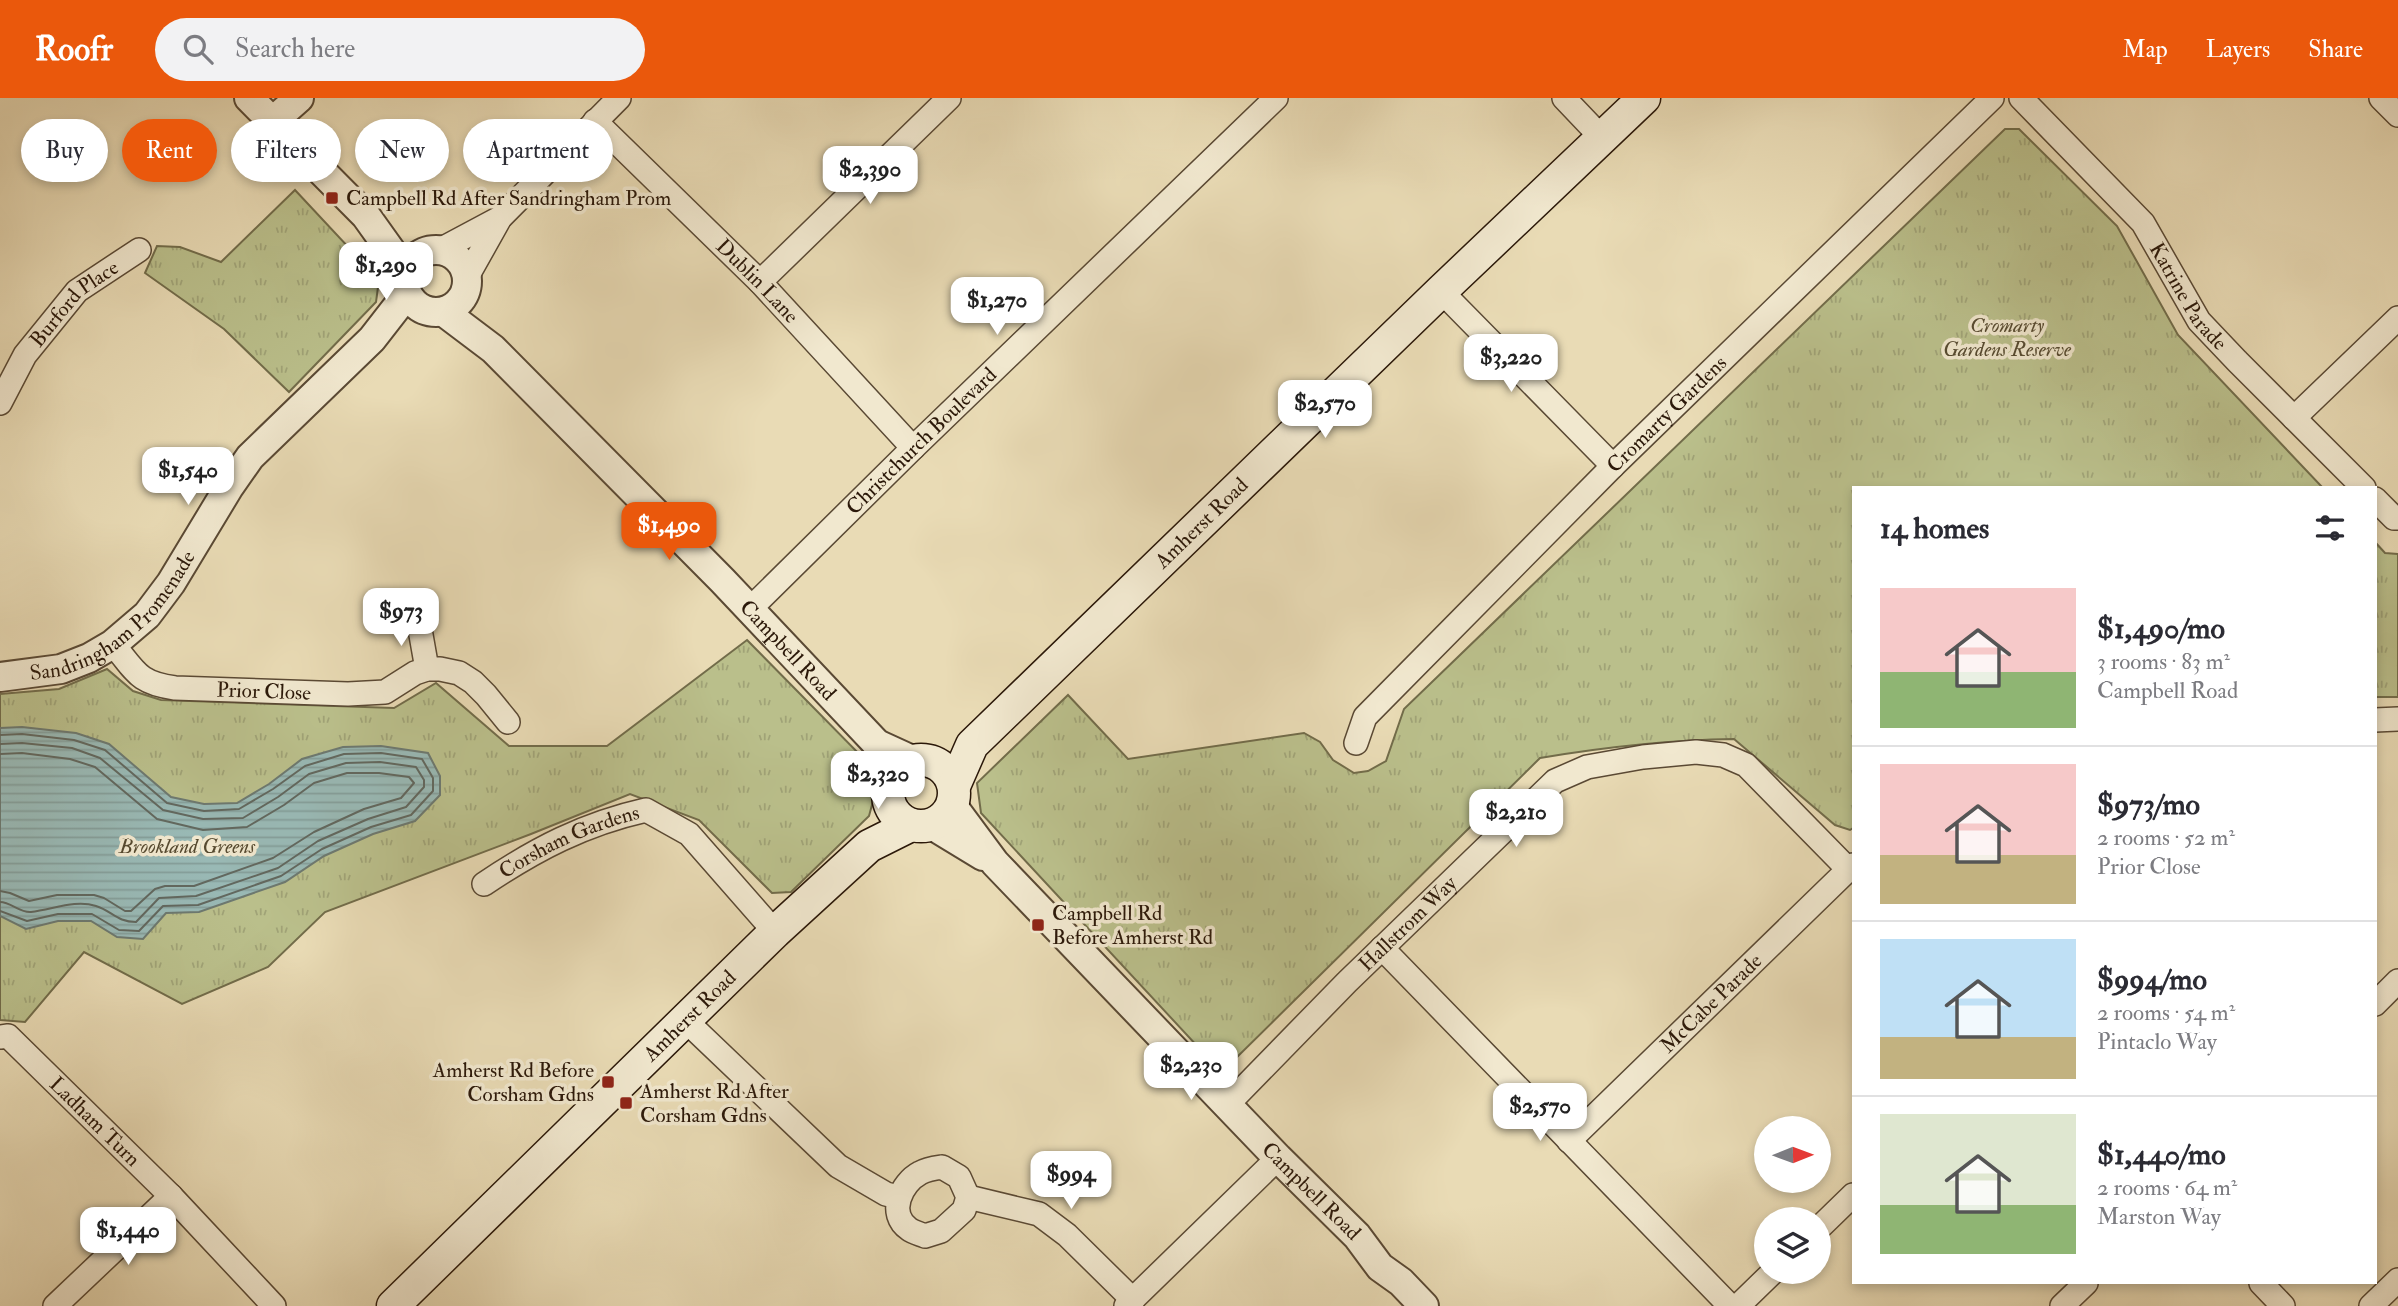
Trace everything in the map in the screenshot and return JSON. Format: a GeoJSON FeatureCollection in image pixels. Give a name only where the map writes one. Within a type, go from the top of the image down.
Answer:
{"type":"FeatureCollection","features":[{"type":"Feature","properties":{"kind":"main road","name":"Amherst Road"},"geometry":{"type":"LineString","coordinates":[[393,1306],[775,932],[869,846],[1441,291],[1644,98]]}},
{"type":"Feature","properties":{"kind":"street","name":"Campbell Road"},"geometry":{"type":"LineString","coordinates":[[249,98],[269,119]]}},
{"type":"Feature","properties":{"kind":"street"},"geometry":{"type":"LineString","coordinates":[[275,119],[299,98]]}},
{"type":"Feature","properties":{"kind":"street"},"geometry":{"type":"LineString","coordinates":[[597,119],[619,98]]}},
{"type":"Feature","properties":{"kind":"street"},"geometry":{"type":"LineString","coordinates":[[760,282],[949,98]]}},
{"type":"Feature","properties":{"kind":"street","name":"Christchurch Boulevard"},"geometry":{"type":"LineString","coordinates":[[750,609],[1276,98]]}},
{"type":"Feature","properties":{"kind":"street"},"geometry":{"type":"LineString","coordinates":[[1563,98],[1602,138]]}},
{"type":"Feature","properties":{"kind":"street","name":"Cromarty Gardens"},"geometry":{"type":"LineString","coordinates":[[1356,743],[1365,717],[1613,466],[1992,98]]}},
{"type":"Feature","properties":{"kind":"street","name":"Katrine Parade"},"geometry":{"type":"LineString","coordinates":[[2021,98],[2143,223],[2199,321],[2362,486]]}},
{"type":"Feature","properties":{"kind":"street"},"geometry":{"type":"LineString","coordinates":[[2381,98],[2398,115]]}},
{"type":"Feature","properties":{"kind":"street","name":"Dublin Lane"},"geometry":{"type":"LineString","coordinates":[[613,139],[760,282],[913,448]]}},
{"type":"Feature","properties":{"kind":"street","name":"Campbell Road"},"geometry":{"type":"LineString","coordinates":[[332,182],[366,216],[420,297],[493,349],[750,609],[921,793],[995,863],[1278,1158],[1357,1236],[1380,1267],[1401,1282],[1424,1306]]}},
{"type":"Feature","properties":{"kind":"street"},"geometry":{"type":"LineString","coordinates":[[500,219],[415,258],[420,297],[458,303],[500,219],[536,182]]}},
{"type":"Feature","properties":{"kind":"street","name":"Campbell Road"},"geometry":{"type":"LineString","coordinates":[[366,216],[434,250],[448,252],[461,262],[493,349]]}},
{"type":"Feature","properties":{"kind":"street","name":"Burford Place"},"geometry":{"type":"LineString","coordinates":[[0,403],[25,355],[77,291],[139,250]]}},
{"type":"Feature","properties":{"kind":"street"},"geometry":{"type":"LineString","coordinates":[[1441,291],[1613,466]]}},
{"type":"Feature","properties":{"kind":"street","name":"Sandringham Promenade"},"geometry":{"type":"LineString","coordinates":[[0,677],[61,669],[89,658],[113,644],[147,615],[171,583],[250,457],[372,339],[420,297]]}},
{"type":"Feature","properties":{"kind":"street"},"geometry":{"type":"LineString","coordinates":[[2294,418],[2398,318]]}},
{"type":"Feature","properties":{"kind":"street"},"geometry":{"type":"LineString","coordinates":[[2377,501],[2394,518],[2398,518]]}},
{"type":"Feature","properties":{"kind":"street"},"geometry":{"type":"LineString","coordinates":[[418,618],[427,669],[459,673],[473,682],[508,722]]}},
{"type":"Feature","properties":{"kind":"street","name":"Prior Close"},"geometry":{"type":"LineString","coordinates":[[113,644],[142,679],[158,686],[176,688],[348,694],[385,692],[415,673],[427,669]]}},
{"type":"Feature","properties":{"kind":"street"},"geometry":{"type":"LineString","coordinates":[[2377,720],[2398,719]]}},
{"type":"Feature","properties":{"kind":"street","name":"Hallstrom Way"},"geometry":{"type":"LineString","coordinates":[[1227,1105],[1382,948],[1555,781],[1587,767],[1643,757],[1696,752],[1723,755],[1746,765],[1851,867]]}},
{"type":"Feature","properties":{"kind":"street","name":"Corsham Gardens"},"geometry":{"type":"LineString","coordinates":[[484,884],[543,847],[610,818],[646,810],[689,834],[775,932]]}},
{"type":"Feature","properties":{"kind":"street","name":"McCabe Parade"},"geometry":{"type":"LineString","coordinates":[[1569,1141],[1851,867]]}},
{"type":"Feature","properties":{"kind":"street"},"geometry":{"type":"LineString","coordinates":[[1382,948],[1730,1306]]}},
{"type":"Feature","properties":{"kind":"street"},"geometry":{"type":"LineString","coordinates":[[2377,1002],[2398,981]]}},
{"type":"Feature","properties":{"kind":"street"},"geometry":{"type":"LineString","coordinates":[[685,1020],[838,1166],[886,1194],[898,1197]]}},
{"type":"Feature","properties":{"kind":"street","name":"Ladham Turn"},"geometry":{"type":"LineString","coordinates":[[0,1037],[8,1036],[172,1196],[274,1306]]}},
{"type":"Feature","properties":{"kind":"street"},"geometry":{"type":"LineString","coordinates":[[968,1197],[1039,1214],[1067,1235],[1129,1303],[1278,1158]]}},
{"type":"Feature","properties":{"kind":"street"},"geometry":{"type":"LineString","coordinates":[[942,1167],[959,1177],[968,1197],[964,1210],[940,1231],[925,1236],[909,1229],[902,1222],[897,1213],[898,1197],[912,1178],[923,1171],[942,1167]]}},
{"type":"Feature","properties":{"kind":"street"},"geometry":{"type":"LineString","coordinates":[[55,1306],[172,1196]]}},
{"type":"Feature","properties":{"kind":"street"},"geometry":{"type":"LineString","coordinates":[[1831,1216],[1852,1196]]}},
{"type":"Feature","properties":{"kind":"street"},"geometry":{"type":"LineString","coordinates":[[2371,1306],[2398,1280]]}},
{"type":"Feature","properties":{"kind":"street"},"geometry":{"type":"LineString","coordinates":[[1738,1306],[1761,1284]]}},
{"type":"Feature","properties":{"kind":"street"},"geometry":{"type":"LineString","coordinates":[[2062,1306],[2086,1284]]}},
{"type":"Feature","properties":{"kind":"street"},"geometry":{"type":"LineString","coordinates":[[2262,1284],[2283,1306]]}},
{"type":"Feature","properties":{"kind":"green space","name":"Cromarty Gardens Reserve"},"geometry":{"type":"Polygon","coordinates":[[[2005,129],[2019,129],[2117,226],[2178,335],[2321,486],[1852,486],[1852,829],[1835,825],[1734,739],[1637,745],[1540,758],[1230,1064],[1212,1062],[981,813],[977,783],[1068,695],[1128,759],[1304,733],[1320,742],[1333,760],[1354,773],[1368,771],[1386,761],[1404,709],[2005,129]]]}},
{"type":"Feature","properties":{"kind":"green space"},"geometry":{"type":"Polygon","coordinates":[[[295,190],[379,280],[376,302],[289,392],[224,329],[145,273],[157,246],[180,247],[221,262],[295,190]]]}},
{"type":"Feature","properties":{"kind":"green space"},"geometry":{"type":"Polygon","coordinates":[[[2377,544],[2385,553],[2398,554],[2398,697],[2377,697],[2377,544]]]}},
{"type":"Feature","properties":{"kind":"green space","name":"Brookland Greens"},"geometry":{"type":"Polygon","coordinates":[[[747,640],[870,765],[876,790],[869,816],[791,892],[772,893],[699,820],[630,794],[325,912],[268,967],[182,1004],[84,952],[25,1022],[0,1020],[0,694],[59,689],[107,669],[133,691],[161,700],[394,708],[436,683],[509,746],[607,746],[747,640]]]}},
{"type":"Feature","properties":{"kind":"water"},"geometry":{"type":"Polygon","coordinates":[[[22,727],[76,733],[109,744],[171,797],[204,804],[237,803],[269,784],[302,759],[343,747],[381,746],[428,753],[440,776],[440,795],[415,821],[373,834],[324,856],[285,882],[199,912],[166,913],[143,939],[117,937],[91,921],[58,921],[26,929],[0,916],[0,728],[22,727]]]}},
{"type":"Feature","properties":{"kind":"place","name":"Campbell Rd After Sandringham Prom"},"geometry":{"type":"Point","coordinates":[332,198]}},
{"type":"Feature","properties":{"kind":"place","name":"Campbell Rd Before Amherst Rd"},"geometry":{"type":"Point","coordinates":[1038,925]}},
{"type":"Feature","properties":{"kind":"place","name":"Amherst Rd Before Corsham Gdns"},"geometry":{"type":"Point","coordinates":[608,1082]}},
{"type":"Feature","properties":{"kind":"place","name":"Amherst Rd After Corsham Gdns"},"geometry":{"type":"Point","coordinates":[626,1103]}}]}
